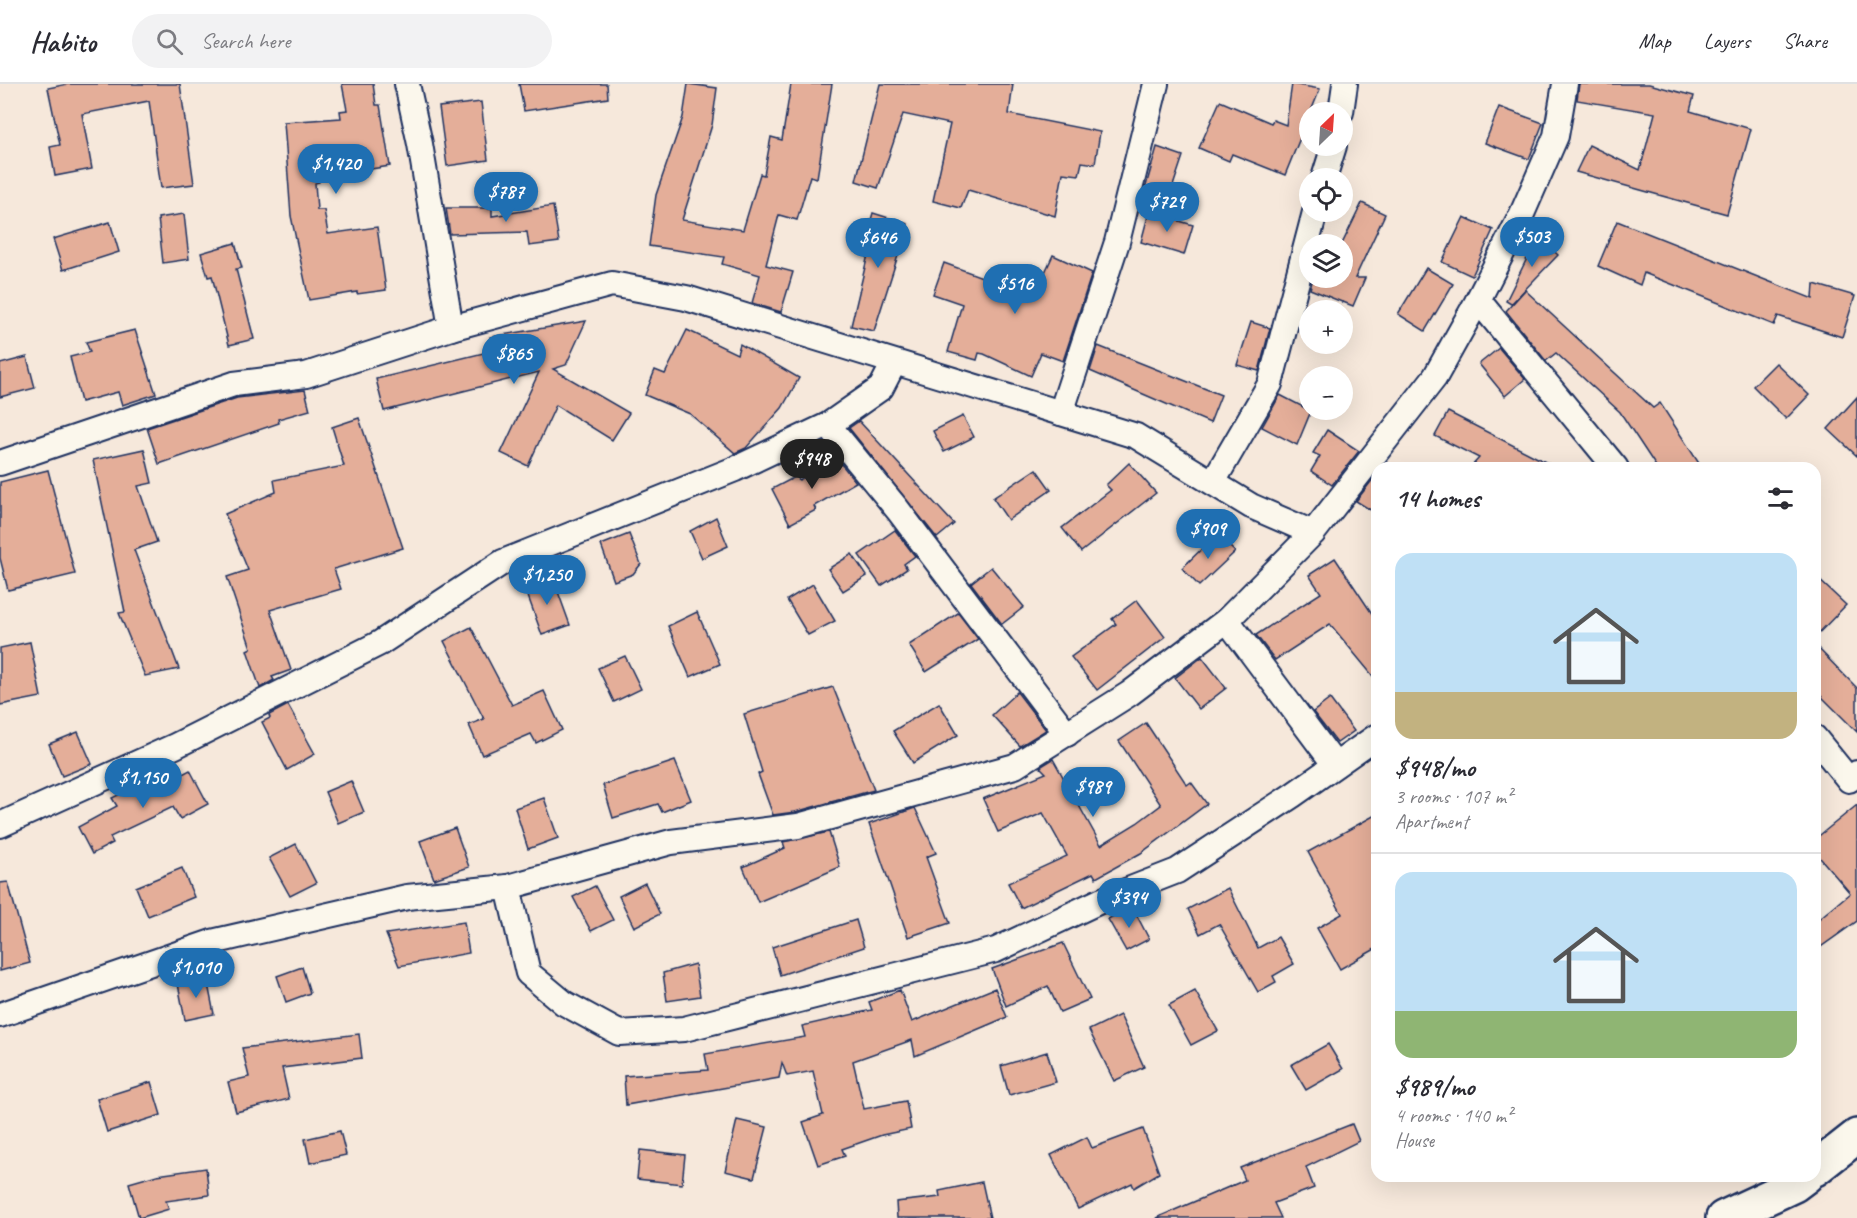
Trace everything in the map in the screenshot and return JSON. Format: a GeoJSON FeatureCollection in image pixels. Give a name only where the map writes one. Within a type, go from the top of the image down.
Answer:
{"type":"FeatureCollection","features":[{"type":"Feature","properties":{"kind":"highway"},"geometry":{"type":"LineString","coordinates":[[1821,1164],[1857,1136]]}},
{"type":"Feature","properties":{"kind":"highway"},"geometry":{"type":"LineString","coordinates":[[1723,1218],[1798,1182]]}},
{"type":"Feature","properties":{"kind":"street"},"geometry":{"type":"LineString","coordinates":[[406,84],[420,144],[451,328]]}},
{"type":"Feature","properties":{"kind":"street"},"geometry":{"type":"LineString","coordinates":[[1061,413],[1117,242],[1152,112],[1156,84]]}},
{"type":"Feature","properties":{"kind":"street"},"geometry":{"type":"LineString","coordinates":[[1342,102],[1345,84]]}},
{"type":"Feature","properties":{"kind":"street"},"geometry":{"type":"LineString","coordinates":[[0,1015],[212,942],[407,897],[508,887],[671,842],[798,826],[1015,766],[1129,694],[1227,620],[1313,533],[1435,376],[1478,300],[1521,216],[1556,136],[1565,84]]}},
{"type":"Feature","properties":{"kind":"street"},"geometry":{"type":"LineString","coordinates":[[1214,482],[1270,384],[1312,222]]}},
{"type":"Feature","properties":{"kind":"street"},"geometry":{"type":"LineString","coordinates":[[0,463],[234,384],[306,375],[451,328],[612,284],[686,298],[1137,436],[1251,506],[1313,533]]}},
{"type":"Feature","properties":{"kind":"street"},"geometry":{"type":"LineString","coordinates":[[1478,300],[1611,462]]}},
{"type":"Feature","properties":{"kind":"street"},"geometry":{"type":"LineString","coordinates":[[0,825],[175,746],[380,643],[502,562],[735,469],[828,425],[880,388],[894,363]]}},
{"type":"Feature","properties":{"kind":"street"},"geometry":{"type":"LineString","coordinates":[[828,425],[898,510],[1067,734]]}},
{"type":"Feature","properties":{"kind":"street"},"geometry":{"type":"LineString","coordinates":[[1227,620],[1335,765]]}},
{"type":"Feature","properties":{"kind":"street"},"geometry":{"type":"LineString","coordinates":[[508,887],[528,974],[564,1003],[618,1033],[684,1029],[996,950],[1100,901],[1177,871],[1371,740]]}},
{"type":"Feature","properties":{"kind":"street"},"geometry":{"type":"LineString","coordinates":[[1821,745],[1849,780],[1857,773]]}},
{"type":"Feature","properties":{"kind":"building"},"geometry":{"type":"Polygon","coordinates":[[[68,84],[180,84],[194,184],[161,188],[149,101],[82,114],[92,169],[55,176],[50,147],[60,145],[48,88],[68,84]]]}},
{"type":"Feature","properties":{"kind":"building"},"geometry":{"type":"Polygon","coordinates":[[[342,84],[373,84],[376,105],[380,105],[390,166],[318,177],[319,182],[315,183],[317,210],[324,210],[328,234],[377,227],[386,290],[309,300],[291,216],[284,122],[341,118],[340,111],[347,110],[342,84]]]}},
{"type":"Feature","properties":{"kind":"building"},"geometry":{"type":"Polygon","coordinates":[[[519,84],[607,84],[608,98],[524,111],[519,84]]]}},
{"type":"Feature","properties":{"kind":"building"},"geometry":{"type":"Polygon","coordinates":[[[688,84],[717,88],[712,125],[682,220],[743,230],[760,174],[764,175],[771,137],[782,140],[791,84],[832,84],[817,178],[810,176],[797,220],[779,215],[766,265],[793,272],[781,312],[752,303],[760,275],[722,264],[724,257],[649,246],[656,195],[683,117],[688,84]]]}},
{"type":"Feature","properties":{"kind":"building"},"geometry":{"type":"Polygon","coordinates":[[[880,84],[1013,84],[1009,114],[1100,132],[1095,164],[1082,162],[1079,175],[1063,173],[1055,216],[968,190],[961,208],[933,201],[950,124],[903,114],[878,188],[856,181],[880,84]]]}},
{"type":"Feature","properties":{"kind":"building"},"geometry":{"type":"Polygon","coordinates":[[[1292,84],[1320,89],[1315,102],[1299,102],[1299,141],[1285,175],[1232,154],[1229,161],[1199,148],[1220,101],[1271,123],[1273,120],[1286,125],[1292,84]]]}},
{"type":"Feature","properties":{"kind":"building"},"geometry":{"type":"Polygon","coordinates":[[[1579,84],[1649,84],[1694,96],[1690,111],[1751,129],[1727,214],[1576,172],[1589,145],[1640,170],[1655,113],[1577,100],[1579,84]]]}},
{"type":"Feature","properties":{"kind":"building"},"geometry":{"type":"Polygon","coordinates":[[[481,102],[488,160],[447,166],[439,107],[481,102]]]}},
{"type":"Feature","properties":{"kind":"building"},"geometry":{"type":"Polygon","coordinates":[[[1499,107],[1543,123],[1529,159],[1485,143],[1499,107]]]}},
{"type":"Feature","properties":{"kind":"building"},"geometry":{"type":"Polygon","coordinates":[[[1157,147],[1183,156],[1168,201],[1144,193],[1157,147]]]}},
{"type":"Feature","properties":{"kind":"building"},"geometry":{"type":"Polygon","coordinates":[[[1362,203],[1385,214],[1355,278],[1365,278],[1353,306],[1353,300],[1337,300],[1310,289],[1353,288],[1353,234],[1347,234],[1362,203]]]}},
{"type":"Feature","properties":{"kind":"building"},"geometry":{"type":"Polygon","coordinates":[[[553,206],[559,242],[529,246],[527,232],[450,234],[446,208],[492,208],[492,216],[553,206]]]}},
{"type":"Feature","properties":{"kind":"building"},"geometry":{"type":"Polygon","coordinates":[[[1149,212],[1193,225],[1184,255],[1141,242],[1149,212]]]}},
{"type":"Feature","properties":{"kind":"building"},"geometry":{"type":"Polygon","coordinates":[[[873,213],[908,224],[874,331],[851,326],[871,242],[865,240],[873,213]]]}},
{"type":"Feature","properties":{"kind":"building"},"geometry":{"type":"Polygon","coordinates":[[[184,214],[189,259],[163,263],[158,218],[184,214]]]}},
{"type":"Feature","properties":{"kind":"building"},"geometry":{"type":"Polygon","coordinates":[[[1464,217],[1493,230],[1472,276],[1442,262],[1464,217]]]}},
{"type":"Feature","properties":{"kind":"building"},"geometry":{"type":"Polygon","coordinates":[[[1617,221],[1813,299],[1814,284],[1855,296],[1842,337],[1778,316],[1774,325],[1644,273],[1640,285],[1598,266],[1617,221]]]}},
{"type":"Feature","properties":{"kind":"building"},"geometry":{"type":"Polygon","coordinates":[[[110,222],[119,252],[63,270],[53,239],[110,222]]]}},
{"type":"Feature","properties":{"kind":"building"},"geometry":{"type":"Polygon","coordinates":[[[1538,236],[1558,255],[1511,304],[1506,301],[1538,236]]]}},
{"type":"Feature","properties":{"kind":"building"},"geometry":{"type":"Polygon","coordinates":[[[235,243],[242,268],[236,269],[254,339],[229,345],[212,276],[208,277],[201,253],[235,243]]]}},
{"type":"Feature","properties":{"kind":"building"},"geometry":{"type":"Polygon","coordinates":[[[1053,255],[1092,273],[1063,361],[1041,353],[1031,376],[984,354],[979,353],[977,360],[948,352],[962,304],[933,294],[944,263],[1034,296],[1053,255]]]}},
{"type":"Feature","properties":{"kind":"building"},"geometry":{"type":"Polygon","coordinates":[[[1426,268],[1453,284],[1425,331],[1398,314],[1426,268]]]}},
{"type":"Feature","properties":{"kind":"building"},"geometry":{"type":"Polygon","coordinates":[[[1525,290],[1653,408],[1660,403],[1698,462],[1653,462],[1620,412],[1556,353],[1546,361],[1506,311],[1525,290]]]}},
{"type":"Feature","properties":{"kind":"building"},"geometry":{"type":"Polygon","coordinates":[[[586,321],[566,365],[553,369],[629,413],[612,440],[556,405],[528,466],[501,453],[539,372],[384,411],[376,379],[492,351],[490,337],[586,321]]]}},
{"type":"Feature","properties":{"kind":"building"},"geometry":{"type":"Polygon","coordinates":[[[1251,322],[1270,328],[1259,371],[1237,365],[1251,322]]]}},
{"type":"Feature","properties":{"kind":"building"},"geometry":{"type":"Polygon","coordinates":[[[135,330],[156,394],[122,405],[118,392],[81,402],[70,357],[90,352],[86,342],[135,330]]]}},
{"type":"Feature","properties":{"kind":"building"},"geometry":{"type":"Polygon","coordinates":[[[687,330],[737,354],[740,344],[799,378],[782,408],[746,448],[735,453],[690,414],[645,395],[655,370],[665,374],[687,330]]]}},
{"type":"Feature","properties":{"kind":"building"},"geometry":{"type":"Polygon","coordinates":[[[1098,346],[1221,395],[1210,423],[1090,371],[1098,346]]]}},
{"type":"Feature","properties":{"kind":"building"},"geometry":{"type":"Polygon","coordinates":[[[1499,348],[1525,379],[1505,396],[1479,364],[1499,348]]]}},
{"type":"Feature","properties":{"kind":"building"},"geometry":{"type":"Polygon","coordinates":[[[27,357],[35,388],[0,397],[0,364],[27,357]]]}},
{"type":"Feature","properties":{"kind":"building"},"geometry":{"type":"Polygon","coordinates":[[[1776,363],[1809,395],[1786,419],[1753,386],[1776,363]]]}},
{"type":"Feature","properties":{"kind":"building"},"geometry":{"type":"Polygon","coordinates":[[[305,390],[310,410],[278,419],[279,423],[159,464],[147,428],[237,398],[305,390]]]}},
{"type":"Feature","properties":{"kind":"building"},"geometry":{"type":"Polygon","coordinates":[[[1280,395],[1299,405],[1299,420],[1307,420],[1297,445],[1262,427],[1280,395]]]}},
{"type":"Feature","properties":{"kind":"building"},"geometry":{"type":"Polygon","coordinates":[[[1857,397],[1857,456],[1828,429],[1857,397]]]}},
{"type":"Feature","properties":{"kind":"building"},"geometry":{"type":"Polygon","coordinates":[[[1448,412],[1545,462],[1475,462],[1479,458],[1435,436],[1448,412]]]}},
{"type":"Feature","properties":{"kind":"building"},"geometry":{"type":"Polygon","coordinates":[[[963,416],[974,437],[944,452],[933,431],[963,416]]]}},
{"type":"Feature","properties":{"kind":"building"},"geometry":{"type":"Polygon","coordinates":[[[359,418],[403,548],[334,569],[341,589],[270,610],[291,670],[272,677],[274,680],[260,688],[247,650],[251,648],[227,577],[248,570],[225,514],[276,492],[274,480],[344,466],[332,427],[359,418]]]}},
{"type":"Feature","properties":{"kind":"building"},"geometry":{"type":"Polygon","coordinates":[[[859,421],[954,524],[937,538],[849,428],[859,421]]]}},
{"type":"Feature","properties":{"kind":"building"},"geometry":{"type":"Polygon","coordinates":[[[1327,430],[1359,451],[1332,485],[1311,471],[1320,456],[1313,453],[1327,430]]]}},
{"type":"Feature","properties":{"kind":"building"},"geometry":{"type":"Polygon","coordinates":[[[144,449],[152,483],[138,486],[157,542],[134,550],[179,669],[145,676],[119,613],[125,612],[93,460],[144,449]]]}},
{"type":"Feature","properties":{"kind":"building"},"geometry":{"type":"Polygon","coordinates":[[[837,459],[856,482],[814,506],[816,510],[790,524],[772,489],[797,476],[799,480],[837,459]]]}},
{"type":"Feature","properties":{"kind":"building"},"geometry":{"type":"Polygon","coordinates":[[[1129,463],[1156,493],[1081,552],[1062,528],[1111,490],[1106,485],[1129,463]]]}},
{"type":"Feature","properties":{"kind":"building"},"geometry":{"type":"Polygon","coordinates":[[[1036,469],[1051,490],[1008,520],[993,498],[1036,469]]]}},
{"type":"Feature","properties":{"kind":"building"},"geometry":{"type":"Polygon","coordinates":[[[48,470],[75,574],[8,590],[0,558],[0,482],[48,470]]]}},
{"type":"Feature","properties":{"kind":"building"},"geometry":{"type":"Polygon","coordinates":[[[1371,482],[1371,510],[1356,501],[1371,482]]]}},
{"type":"Feature","properties":{"kind":"building"},"geometry":{"type":"Polygon","coordinates":[[[716,517],[728,546],[702,558],[690,531],[716,517]]]}},
{"type":"Feature","properties":{"kind":"building"},"geometry":{"type":"Polygon","coordinates":[[[895,530],[915,556],[904,564],[907,569],[881,586],[859,555],[895,530]]]}},
{"type":"Feature","properties":{"kind":"building"},"geometry":{"type":"Polygon","coordinates":[[[629,534],[641,564],[633,574],[614,581],[601,545],[629,534]]]}},
{"type":"Feature","properties":{"kind":"building"},"geometry":{"type":"Polygon","coordinates":[[[1217,534],[1235,552],[1199,586],[1182,568],[1217,534]]]}},
{"type":"Feature","properties":{"kind":"building"},"geometry":{"type":"Polygon","coordinates":[[[852,554],[867,576],[843,591],[828,569],[852,554]]]}},
{"type":"Feature","properties":{"kind":"building"},"geometry":{"type":"Polygon","coordinates":[[[1335,558],[1371,612],[1371,674],[1330,624],[1275,660],[1256,635],[1321,593],[1309,575],[1335,558]]]}},
{"type":"Feature","properties":{"kind":"building"},"geometry":{"type":"Polygon","coordinates":[[[991,567],[1024,607],[1002,624],[971,583],[991,567]]]}},
{"type":"Feature","properties":{"kind":"building"},"geometry":{"type":"Polygon","coordinates":[[[553,578],[570,625],[542,635],[525,588],[553,578]]]}},
{"type":"Feature","properties":{"kind":"building"},"geometry":{"type":"Polygon","coordinates":[[[1821,582],[1846,605],[1821,631],[1821,582]]]}},
{"type":"Feature","properties":{"kind":"building"},"geometry":{"type":"Polygon","coordinates":[[[813,584],[835,621],[808,635],[787,600],[813,584]]]}},
{"type":"Feature","properties":{"kind":"building"},"geometry":{"type":"Polygon","coordinates":[[[1137,600],[1165,637],[1097,690],[1071,657],[1116,624],[1112,619],[1137,600]]]}},
{"type":"Feature","properties":{"kind":"building"},"geometry":{"type":"Polygon","coordinates":[[[697,612],[720,664],[690,677],[668,626],[697,612]]]}},
{"type":"Feature","properties":{"kind":"building"},"geometry":{"type":"Polygon","coordinates":[[[958,613],[978,639],[926,672],[909,645],[958,613]]]}},
{"type":"Feature","properties":{"kind":"building"},"geometry":{"type":"Polygon","coordinates":[[[471,627],[512,705],[544,691],[562,730],[536,743],[531,734],[482,755],[469,725],[484,719],[444,641],[471,627]]]}},
{"type":"Feature","properties":{"kind":"building"},"geometry":{"type":"Polygon","coordinates":[[[30,642],[41,697],[0,705],[0,648],[30,642]]]}},
{"type":"Feature","properties":{"kind":"building"},"geometry":{"type":"Polygon","coordinates":[[[1821,651],[1857,688],[1857,732],[1821,696],[1821,651]]]}},
{"type":"Feature","properties":{"kind":"building"},"geometry":{"type":"Polygon","coordinates":[[[625,656],[641,689],[614,702],[598,668],[625,656]]]}},
{"type":"Feature","properties":{"kind":"building"},"geometry":{"type":"Polygon","coordinates":[[[1202,657],[1226,688],[1199,709],[1175,678],[1202,657]]]}},
{"type":"Feature","properties":{"kind":"building"},"geometry":{"type":"Polygon","coordinates":[[[833,687],[874,790],[795,812],[773,815],[758,774],[762,772],[744,714],[833,687]]]}},
{"type":"Feature","properties":{"kind":"building"},"geometry":{"type":"Polygon","coordinates":[[[1017,692],[1046,730],[1020,746],[992,715],[1017,692]]]}},
{"type":"Feature","properties":{"kind":"building"},"geometry":{"type":"Polygon","coordinates":[[[1330,699],[1354,731],[1337,743],[1313,712],[1330,699]]]}},
{"type":"Feature","properties":{"kind":"building"},"geometry":{"type":"Polygon","coordinates":[[[939,703],[958,735],[913,763],[893,731],[939,703]]]}},
{"type":"Feature","properties":{"kind":"building"},"geometry":{"type":"Polygon","coordinates":[[[288,705],[315,754],[287,770],[262,722],[270,718],[269,715],[288,705]]]}},
{"type":"Feature","properties":{"kind":"building"},"geometry":{"type":"Polygon","coordinates":[[[1146,723],[1187,785],[1191,782],[1207,804],[1141,853],[1096,878],[1093,873],[1021,908],[1008,883],[1067,856],[1043,813],[998,832],[983,799],[1046,773],[1040,767],[1053,759],[1101,845],[1161,805],[1119,741],[1146,723]]]}},
{"type":"Feature","properties":{"kind":"building"},"geometry":{"type":"Polygon","coordinates":[[[78,732],[92,764],[62,776],[49,744],[78,732]]]}},
{"type":"Feature","properties":{"kind":"building"},"geometry":{"type":"Polygon","coordinates":[[[675,761],[691,800],[662,812],[658,804],[613,818],[603,785],[675,761]]]}},
{"type":"Feature","properties":{"kind":"building"},"geometry":{"type":"Polygon","coordinates":[[[190,770],[208,804],[180,819],[173,807],[110,837],[113,843],[92,854],[78,827],[117,806],[112,798],[141,784],[145,794],[190,770]]]}},
{"type":"Feature","properties":{"kind":"building"},"geometry":{"type":"Polygon","coordinates":[[[351,781],[364,812],[338,823],[325,792],[351,781]]]}},
{"type":"Feature","properties":{"kind":"building"},"geometry":{"type":"Polygon","coordinates":[[[544,798],[558,838],[528,849],[515,808],[544,798]]]}},
{"type":"Feature","properties":{"kind":"building"},"geometry":{"type":"Polygon","coordinates":[[[1857,805],[1857,921],[1821,947],[1821,917],[1850,893],[1821,859],[1821,834],[1857,805]]]}},
{"type":"Feature","properties":{"kind":"building"},"geometry":{"type":"Polygon","coordinates":[[[915,808],[936,853],[926,857],[950,923],[908,937],[869,824],[915,808]]]}},
{"type":"Feature","properties":{"kind":"building"},"geometry":{"type":"Polygon","coordinates":[[[1371,817],[1371,951],[1340,969],[1317,928],[1342,914],[1308,852],[1371,817]]]}},
{"type":"Feature","properties":{"kind":"building"},"geometry":{"type":"Polygon","coordinates":[[[455,828],[469,867],[434,879],[420,841],[455,828]]]}},
{"type":"Feature","properties":{"kind":"building"},"geometry":{"type":"Polygon","coordinates":[[[829,832],[840,867],[758,902],[743,867],[785,848],[783,842],[829,832]]]}},
{"type":"Feature","properties":{"kind":"building"},"geometry":{"type":"Polygon","coordinates":[[[296,844],[316,883],[290,896],[269,858],[296,844]]]}},
{"type":"Feature","properties":{"kind":"building"},"geometry":{"type":"Polygon","coordinates":[[[182,868],[194,897],[148,916],[136,887],[182,868]]]}},
{"type":"Feature","properties":{"kind":"building"},"geometry":{"type":"Polygon","coordinates":[[[8,882],[30,963],[0,971],[0,883],[8,882]]]}},
{"type":"Feature","properties":{"kind":"building"},"geometry":{"type":"Polygon","coordinates":[[[645,883],[660,914],[634,927],[619,896],[645,883]]]}},
{"type":"Feature","properties":{"kind":"building"},"geometry":{"type":"Polygon","coordinates":[[[595,886],[613,920],[591,931],[573,897],[595,886]]]}},
{"type":"Feature","properties":{"kind":"building"},"geometry":{"type":"Polygon","coordinates":[[[1228,888],[1258,948],[1278,937],[1294,964],[1273,976],[1276,982],[1258,992],[1219,924],[1200,934],[1188,909],[1228,888]]]}},
{"type":"Feature","properties":{"kind":"building"},"geometry":{"type":"Polygon","coordinates":[[[1132,906],[1149,939],[1126,951],[1108,919],[1132,906]]]}},
{"type":"Feature","properties":{"kind":"building"},"geometry":{"type":"Polygon","coordinates":[[[856,920],[864,947],[780,975],[772,947],[856,920]]]}},
{"type":"Feature","properties":{"kind":"building"},"geometry":{"type":"Polygon","coordinates":[[[464,922],[469,953],[399,966],[386,934],[464,922]]]}},
{"type":"Feature","properties":{"kind":"building"},"geometry":{"type":"Polygon","coordinates":[[[1063,943],[1090,999],[1060,1012],[1048,986],[1006,1006],[992,969],[1063,943]]]}},
{"type":"Feature","properties":{"kind":"building"},"geometry":{"type":"Polygon","coordinates":[[[695,964],[700,996],[667,1001],[663,973],[695,964]]]}},
{"type":"Feature","properties":{"kind":"building"},"geometry":{"type":"Polygon","coordinates":[[[302,967],[310,993],[286,1002],[277,976],[302,967]]]}},
{"type":"Feature","properties":{"kind":"building"},"geometry":{"type":"Polygon","coordinates":[[[207,979],[214,1014],[185,1020],[178,984],[207,979]]]}},
{"type":"Feature","properties":{"kind":"building"},"geometry":{"type":"Polygon","coordinates":[[[995,988],[1007,1017],[915,1056],[912,1040],[853,1061],[864,1109],[906,1101],[911,1129],[882,1135],[842,1149],[845,1156],[818,1165],[803,1122],[823,1115],[813,1071],[787,1076],[782,1063],[779,1078],[626,1105],[624,1076],[708,1070],[705,1054],[805,1037],[802,1026],[872,1010],[869,1002],[900,990],[912,1022],[995,988]]]}},
{"type":"Feature","properties":{"kind":"building"},"geometry":{"type":"Polygon","coordinates":[[[1195,991],[1218,1031],[1191,1045],[1169,1005],[1195,991]]]}},
{"type":"Feature","properties":{"kind":"building"},"geometry":{"type":"Polygon","coordinates":[[[1120,1015],[1144,1067],[1114,1081],[1089,1030],[1120,1015]]]}},
{"type":"Feature","properties":{"kind":"building"},"geometry":{"type":"Polygon","coordinates":[[[359,1034],[362,1058],[282,1068],[289,1099],[236,1112],[228,1082],[249,1077],[242,1048],[359,1034]]]}},
{"type":"Feature","properties":{"kind":"building"},"geometry":{"type":"Polygon","coordinates":[[[1328,1044],[1343,1069],[1306,1090],[1291,1065],[1328,1044]]]}},
{"type":"Feature","properties":{"kind":"building"},"geometry":{"type":"Polygon","coordinates":[[[1047,1052],[1056,1082],[1009,1095],[1001,1066],[1047,1052]]]}},
{"type":"Feature","properties":{"kind":"building"},"geometry":{"type":"Polygon","coordinates":[[[151,1082],[161,1115],[107,1132],[97,1099],[151,1082]]]}},
{"type":"Feature","properties":{"kind":"building"},"geometry":{"type":"Polygon","coordinates":[[[737,1120],[767,1127],[754,1178],[725,1171],[737,1120]]]}},
{"type":"Feature","properties":{"kind":"building"},"geometry":{"type":"Polygon","coordinates":[[[1352,1124],[1359,1141],[1306,1167],[1314,1188],[1274,1203],[1281,1218],[1156,1218],[1245,1180],[1240,1168],[1352,1124]]]}},
{"type":"Feature","properties":{"kind":"building"},"geometry":{"type":"Polygon","coordinates":[[[1143,1129],[1159,1173],[1134,1188],[1132,1183],[1078,1209],[1051,1155],[1087,1137],[1092,1148],[1143,1129]]]}},
{"type":"Feature","properties":{"kind":"building"},"geometry":{"type":"Polygon","coordinates":[[[340,1131],[346,1155],[310,1163],[305,1139],[340,1131]]]}},
{"type":"Feature","properties":{"kind":"building"},"geometry":{"type":"Polygon","coordinates":[[[640,1150],[685,1155],[682,1184],[637,1179],[640,1150]]]}},
{"type":"Feature","properties":{"kind":"building"},"geometry":{"type":"Polygon","coordinates":[[[206,1168],[209,1195],[166,1201],[169,1209],[139,1218],[129,1183],[157,1175],[206,1168]]]}},
{"type":"Feature","properties":{"kind":"building"},"geometry":{"type":"Polygon","coordinates":[[[982,1182],[990,1218],[897,1218],[896,1202],[940,1197],[939,1191],[982,1182]]]}}]}
